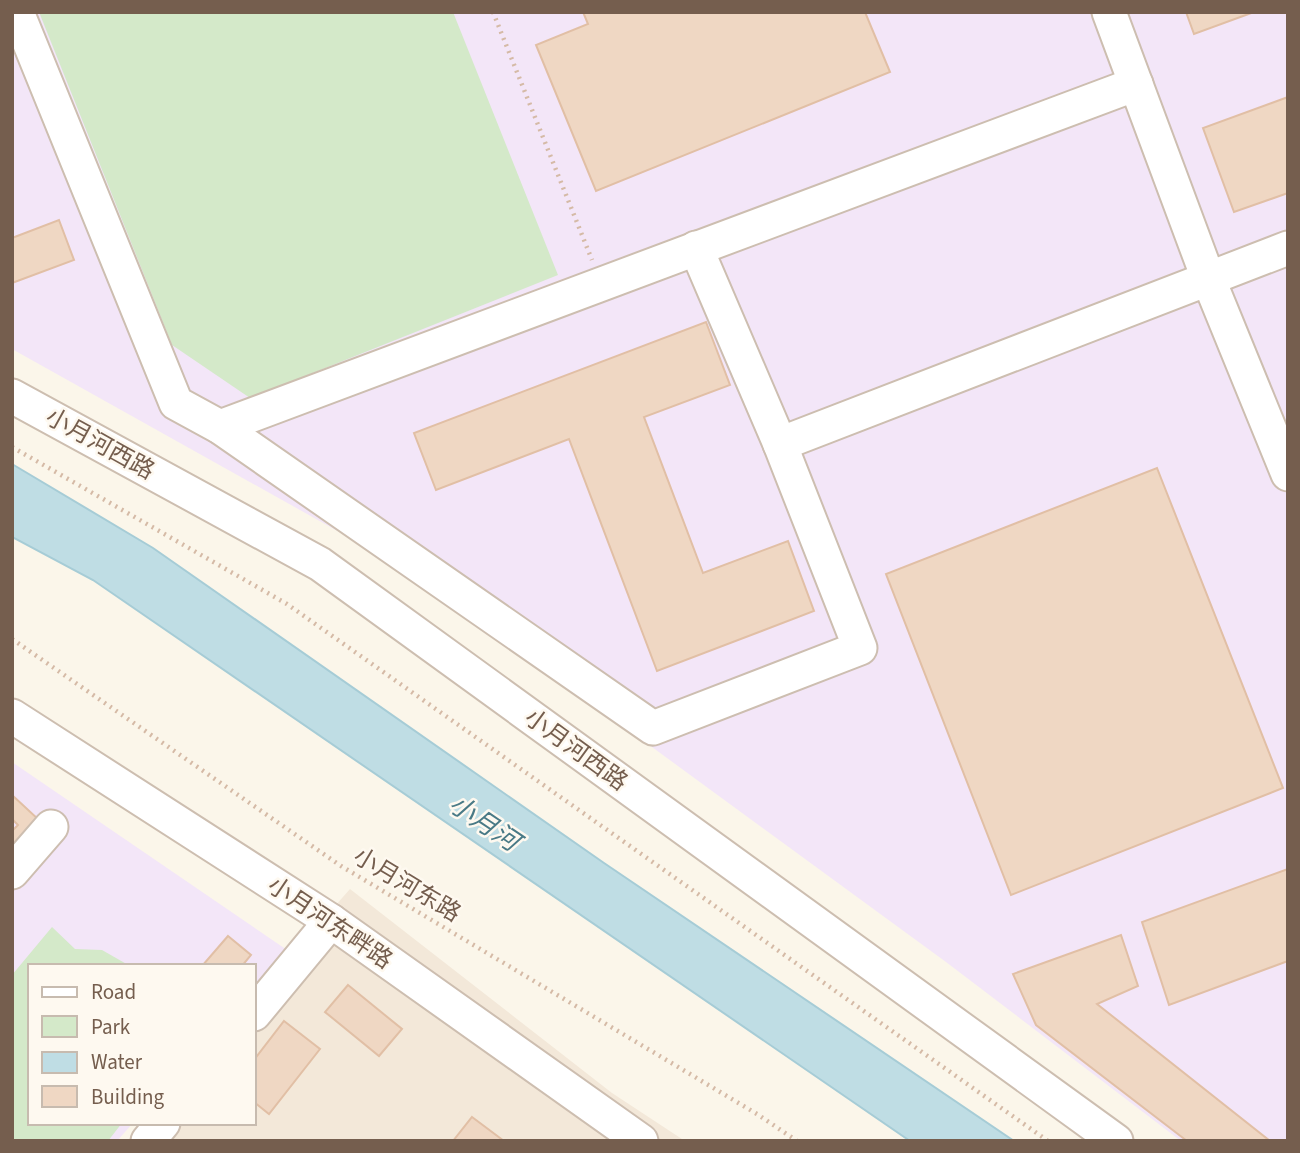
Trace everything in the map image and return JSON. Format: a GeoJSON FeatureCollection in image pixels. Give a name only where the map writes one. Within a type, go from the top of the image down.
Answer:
{"type":"FeatureCollection","features":[{"type":"Feature","properties":{"kind":"street"},"geometry":{"type":"LineString","coordinates":[[17,12],[176,403],[220,427],[653,728],[860,648],[780,444],[696,248]]}},
{"type":"Feature","properties":{"kind":"street"},"geometry":{"type":"LineString","coordinates":[[1109,12],[1208,278],[1288,474]]}},
{"type":"Feature","properties":{"kind":"street"},"geometry":{"type":"LineString","coordinates":[[220,427],[1136,84]]}},
{"type":"Feature","properties":{"kind":"street"},"geometry":{"type":"LineString","coordinates":[[780,444],[1288,248]]}},
{"type":"Feature","properties":{"kind":"street","name":"小月河西路"},"geometry":{"type":"LineString","coordinates":[[12,396],[320,564],[1116,1141]]}},
{"type":"Feature","properties":{"kind":"street","name":"小月河东畔路"},"geometry":{"type":"LineString","coordinates":[[12,716],[331,921],[640,1141]]}},
{"type":"Feature","properties":{"kind":"street"},"geometry":{"type":"LineString","coordinates":[[12,872],[51,827]]}},
{"type":"Feature","properties":{"kind":"street"},"geometry":{"type":"LineString","coordinates":[[256,1012],[331,921]]}},
{"type":"Feature","properties":{"kind":"street"},"geometry":{"type":"LineString","coordinates":[[148,1141],[161,1125]]}},
{"type":"Feature","properties":{"kind":"path"},"geometry":{"type":"LineString","coordinates":[[493,12],[601,283]]}},
{"type":"Feature","properties":{"kind":"path"},"geometry":{"type":"LineString","coordinates":[[12,447],[287,604],[1048,1141]]}},
{"type":"Feature","properties":{"kind":"path","name":"小月河东路"},"geometry":{"type":"LineString","coordinates":[[12,639],[341,866],[757,1114],[797,1141]]}},
{"type":"Feature","properties":{"kind":"shaded area"},"geometry":{"type":"Polygon","coordinates":[[[12,12],[1288,12],[1288,1141],[1181,1141],[946,962],[641,739],[350,538],[12,349],[12,12]]]}},
{"type":"Feature","properties":{"kind":"shaded area"},"geometry":{"type":"Polygon","coordinates":[[[12,762],[287,950],[256,985],[256,964],[28,964],[28,1125],[131,1125],[117,1141],[12,1141],[12,762]]]}},
{"type":"Feature","properties":{"kind":"shaded area"},"geometry":{"type":"Polygon","coordinates":[[[350,889],[612,1093],[685,1141],[128,1141],[141,1125],[256,1125],[256,996],[350,889]]]}},
{"type":"Feature","properties":{"kind":"green space"},"geometry":{"type":"Polygon","coordinates":[[[39,12],[453,12],[558,275],[250,398],[172,345],[39,12]]]}},
{"type":"Feature","properties":{"kind":"green space"},"geometry":{"type":"Polygon","coordinates":[[[52,927],[75,949],[102,950],[126,964],[28,964],[28,1125],[120,1125],[108,1141],[12,1141],[12,975],[52,927]]]}},
{"type":"Feature","properties":{"kind":"water","name":"小月河"},"geometry":{"type":"Polygon","coordinates":[[[12,464],[153,548],[604,863],[1014,1141],[910,1141],[93,580],[12,537],[12,464]]]}},
{"type":"Feature","properties":{"kind":"building"},"geometry":{"type":"Polygon","coordinates":[[[583,12],[865,12],[890,72],[596,191],[536,45],[588,24],[583,12]]]}},
{"type":"Feature","properties":{"kind":"building"},"geometry":{"type":"Polygon","coordinates":[[[1186,12],[1254,12],[1194,34],[1186,12]]]}},
{"type":"Feature","properties":{"kind":"building"},"geometry":{"type":"Polygon","coordinates":[[[1288,97],[1288,193],[1234,212],[1203,128],[1288,97]]]}},
{"type":"Feature","properties":{"kind":"building"},"geometry":{"type":"Polygon","coordinates":[[[59,220],[74,260],[12,283],[12,238],[59,220]]]}},
{"type":"Feature","properties":{"kind":"building"},"geometry":{"type":"Polygon","coordinates":[[[706,322],[730,385],[644,417],[703,573],[788,541],[814,611],[657,671],[569,439],[436,490],[414,433],[706,322]]]}},
{"type":"Feature","properties":{"kind":"building"},"geometry":{"type":"Polygon","coordinates":[[[1157,468],[1283,788],[1011,895],[886,574],[1157,468]]]}},
{"type":"Feature","properties":{"kind":"building"},"geometry":{"type":"Polygon","coordinates":[[[12,795],[39,820],[12,850],[12,831],[18,825],[12,819],[12,795]]]}},
{"type":"Feature","properties":{"kind":"building"},"geometry":{"type":"Polygon","coordinates":[[[1288,869],[1288,961],[1169,1005],[1142,922],[1288,869]]]}},
{"type":"Feature","properties":{"kind":"building"},"geometry":{"type":"Polygon","coordinates":[[[1121,935],[1138,986],[1097,1004],[1270,1141],[1187,1141],[1036,1025],[1013,974],[1121,935]]]}},
{"type":"Feature","properties":{"kind":"building"},"geometry":{"type":"Polygon","coordinates":[[[228,936],[251,955],[244,964],[204,964],[228,936]]]}},
{"type":"Feature","properties":{"kind":"building"},"geometry":{"type":"Polygon","coordinates":[[[348,985],[402,1029],[379,1056],[325,1012],[348,985]]]}},
{"type":"Feature","properties":{"kind":"building"},"geometry":{"type":"Polygon","coordinates":[[[284,1021],[320,1049],[269,1114],[256,1104],[256,1057],[284,1021]]]}},
{"type":"Feature","properties":{"kind":"building"},"geometry":{"type":"Polygon","coordinates":[[[472,1117],[504,1141],[453,1141],[472,1117]]]}}]}
